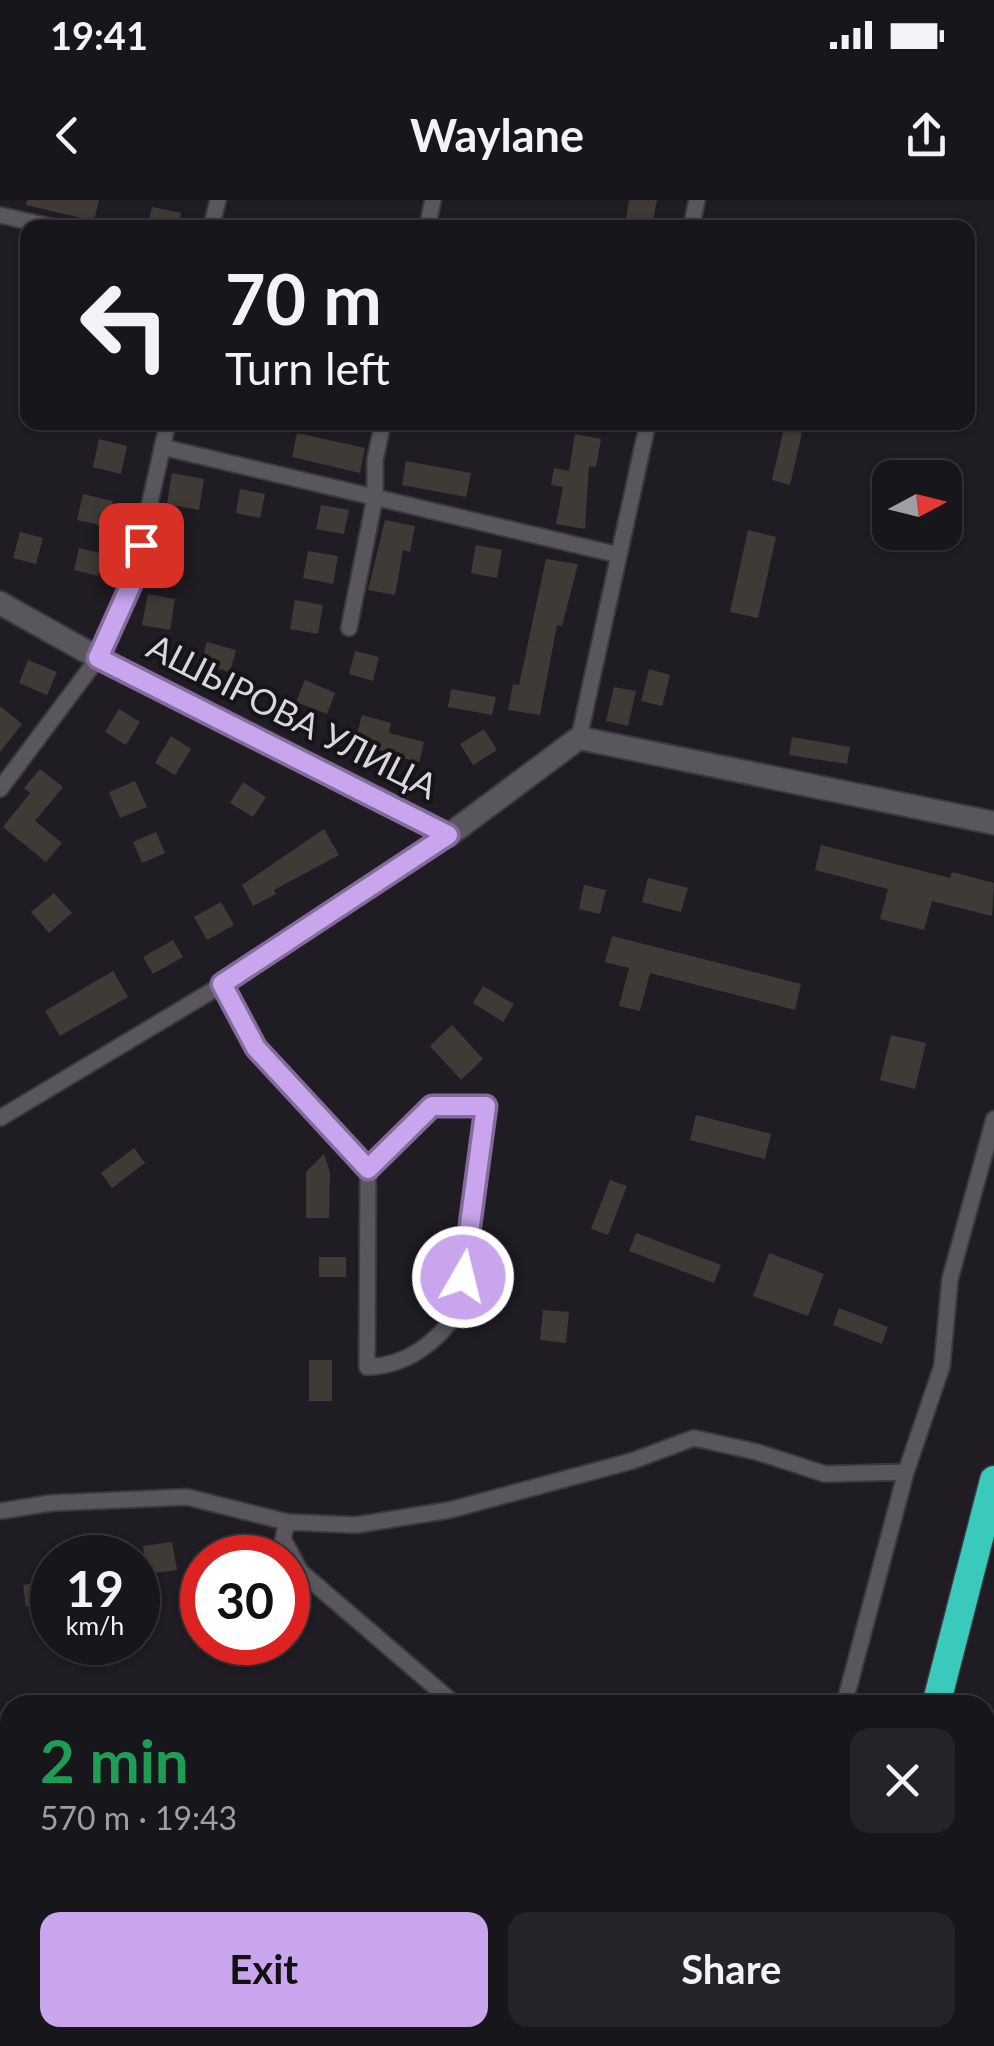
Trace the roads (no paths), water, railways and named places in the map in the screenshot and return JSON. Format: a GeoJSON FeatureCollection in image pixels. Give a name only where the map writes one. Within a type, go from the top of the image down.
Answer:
{"type":"FeatureCollection","features":[{"type":"Feature","properties":{"kind":"highway"},"geometry":{"type":"LineString","coordinates":[[939,1695],[994,1480]]}},
{"type":"Feature","properties":{"kind":"street"},"geometry":{"type":"LineString","coordinates":[[0,789],[98,658],[134,578],[166,430]]}},
{"type":"Feature","properties":{"kind":"street"},"geometry":{"type":"LineString","coordinates":[[348,628],[375,497],[375,460],[382,430]]}},
{"type":"Feature","properties":{"kind":"street"},"geometry":{"type":"LineString","coordinates":[[0,1118],[222,984],[448,835],[578,738],[646,430]]}},
{"type":"Feature","properties":{"kind":"street"},"geometry":{"type":"LineString","coordinates":[[162,447],[619,555]]}},
{"type":"Feature","properties":{"kind":"street","name":"АШЫРОВА УЛИЦА"},"geometry":{"type":"LineString","coordinates":[[0,603],[98,658],[448,835]]}},
{"type":"Feature","properties":{"kind":"street"},"geometry":{"type":"LineString","coordinates":[[578,738],[994,823]]}},
{"type":"Feature","properties":{"kind":"street"},"geometry":{"type":"LineString","coordinates":[[222,984],[256,1048],[368,1169],[367,1367],[394,1366],[442,1335],[458,1311],[486,1106],[432,1106],[368,1169]]}},
{"type":"Feature","properties":{"kind":"street"},"geometry":{"type":"LineString","coordinates":[[847,1695],[906,1472],[942,1366],[950,1279],[994,1119]]}},
{"type":"Feature","properties":{"kind":"street"},"geometry":{"type":"LineString","coordinates":[[0,1512],[51,1504],[187,1498],[287,1522],[356,1525],[450,1510],[632,1461],[694,1438],[757,1452],[825,1474],[906,1472]]}},
{"type":"Feature","properties":{"kind":"street"},"geometry":{"type":"LineString","coordinates":[[287,1522],[283,1539],[301,1572],[444,1695]]}}]}
